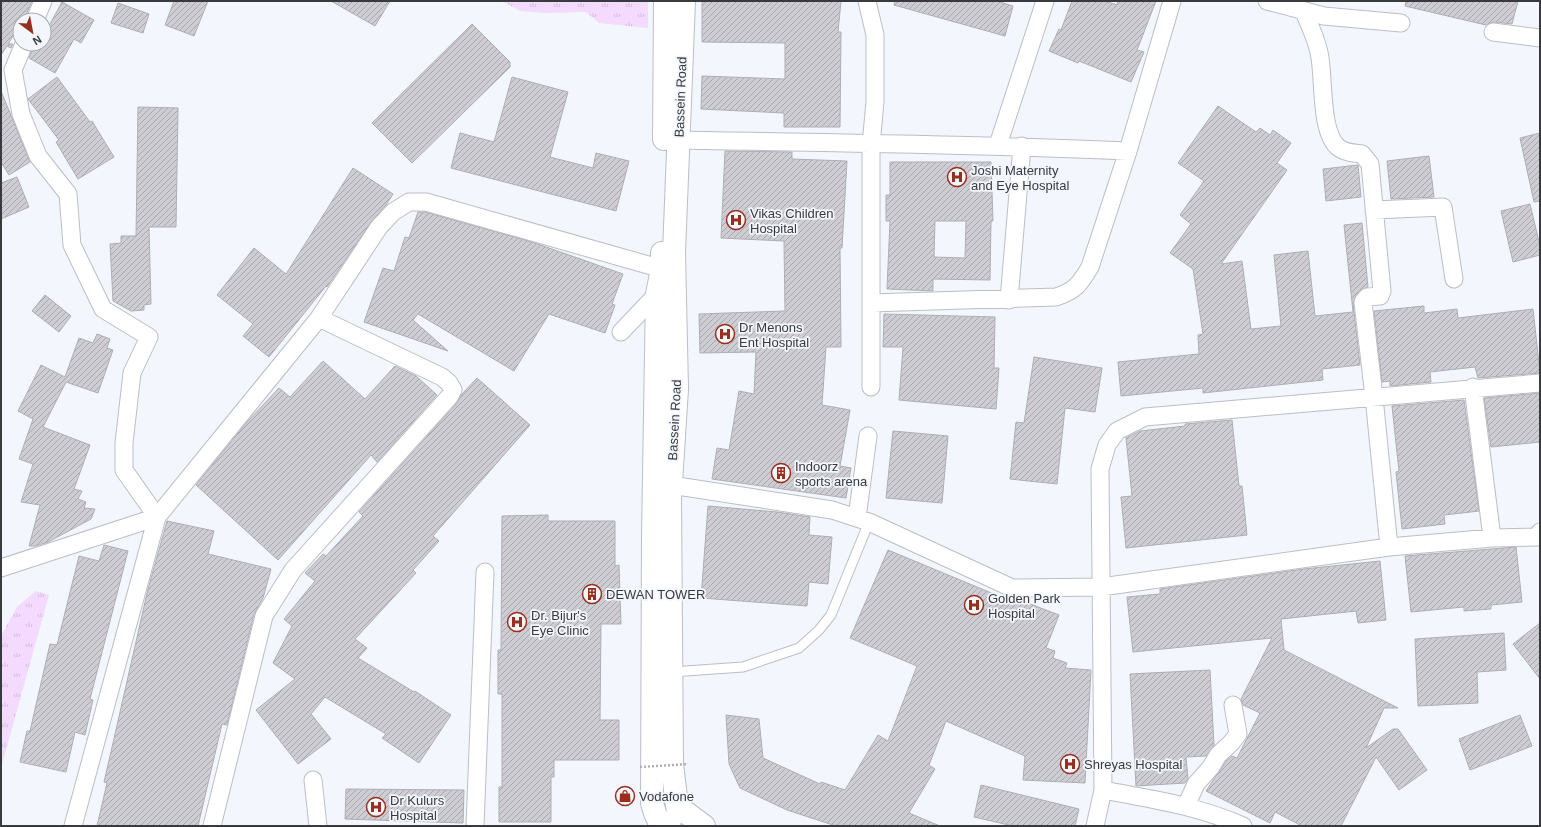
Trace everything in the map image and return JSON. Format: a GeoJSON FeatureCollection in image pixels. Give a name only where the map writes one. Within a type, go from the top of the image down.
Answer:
{"type":"FeatureCollection","features":[{"type":"Feature","properties":{"kind":"main road","name":"Bassein Road"},"geometry":{"type":"LineString","coordinates":[[661,826],[652,803],[662,483],[677,389],[668,271],[665,1]]}},
{"type":"Feature","properties":{"kind":"main road","name":"Bassein Road"},"geometry":{"type":"LineString","coordinates":[[684,1],[679,140],[668,271],[657,294],[662,483],[672,672],[672,764],[674,816],[701,825]]}},
{"type":"Feature","properties":{"kind":"street"},"geometry":{"type":"LineString","coordinates":[[38,12],[43,1]]}},
{"type":"Feature","properties":{"kind":"street"},"geometry":{"type":"LineString","coordinates":[[867,1],[875,35],[875,102],[871,144],[871,387]]}},
{"type":"Feature","properties":{"kind":"street"},"geometry":{"type":"LineString","coordinates":[[998,145],[1045,1]]}},
{"type":"Feature","properties":{"kind":"street"},"geometry":{"type":"LineString","coordinates":[[871,304],[1009,300],[1056,297],[1069,293],[1081,283],[1090,267],[1128,150],[1172,1]]}},
{"type":"Feature","properties":{"kind":"street"},"geometry":{"type":"LineString","coordinates":[[1267,1],[1304,12],[1324,16],[1401,23]]}},
{"type":"Feature","properties":{"kind":"street"},"geometry":{"type":"LineString","coordinates":[[1304,12],[1320,57],[1326,122],[1332,139],[1338,147],[1347,152],[1362,154],[1370,164],[1382,291],[1380,296],[1367,297],[1362,302],[1374,397],[1389,547]]}},
{"type":"Feature","properties":{"kind":"street"},"geometry":{"type":"LineString","coordinates":[[1493,32],[1540,38]]}},
{"type":"Feature","properties":{"kind":"street"},"geometry":{"type":"LineString","coordinates":[[19,52],[7,73],[21,114],[38,156],[68,194],[72,245],[103,309],[149,337],[132,373],[124,443],[124,470],[157,517]]}},
{"type":"Feature","properties":{"kind":"street"},"geometry":{"type":"LineString","coordinates":[[679,140],[998,145],[1128,150]]}},
{"type":"Feature","properties":{"kind":"street"},"geometry":{"type":"LineString","coordinates":[[1009,300],[1022,146]]}},
{"type":"Feature","properties":{"kind":"street"},"geometry":{"type":"LineString","coordinates":[[73,826],[157,517],[319,318],[379,227],[393,212],[409,202],[426,202],[668,271]]}},
{"type":"Feature","properties":{"kind":"street"},"geometry":{"type":"LineString","coordinates":[[1374,210],[1443,208],[1454,278]]}},
{"type":"Feature","properties":{"kind":"street"},"geometry":{"type":"LineString","coordinates":[[621,332],[657,294]]}},
{"type":"Feature","properties":{"kind":"street"},"geometry":{"type":"LineString","coordinates":[[212,826],[264,616],[293,570],[449,397],[452,390],[449,383],[442,377],[319,318]]}},
{"type":"Feature","properties":{"kind":"street"},"geometry":{"type":"LineString","coordinates":[[1095,826],[1103,790],[1100,468],[1107,445],[1117,431],[1145,417],[1473,387],[1540,383]]}},
{"type":"Feature","properties":{"kind":"street"},"geometry":{"type":"LineString","coordinates":[[1473,387],[1492,538]]}},
{"type":"Feature","properties":{"kind":"street"},"geometry":{"type":"LineString","coordinates":[[863,520],[868,436]]}},
{"type":"Feature","properties":{"kind":"street"},"geometry":{"type":"LineString","coordinates":[[662,483],[832,510],[863,520],[1012,588],[1102,587],[1389,547],[1492,538],[1540,536]]}},
{"type":"Feature","properties":{"kind":"street"},"geometry":{"type":"LineString","coordinates":[[1,568],[157,517]]}},
{"type":"Feature","properties":{"kind":"street"},"geometry":{"type":"LineString","coordinates":[[475,826],[485,572]]}},
{"type":"Feature","properties":{"kind":"street"},"geometry":{"type":"LineString","coordinates":[[1186,806],[1196,784],[1211,767],[1218,755],[1238,734],[1233,705]]}},
{"type":"Feature","properties":{"kind":"street"},"geometry":{"type":"LineString","coordinates":[[313,780],[318,826]]}},
{"type":"Feature","properties":{"kind":"street"},"geometry":{"type":"LineString","coordinates":[[1103,790],[1186,806],[1224,817],[1243,826]]}},
{"type":"Feature","properties":{"kind":"lane"},"geometry":{"type":"LineString","coordinates":[[672,672],[742,667],[800,648],[819,630],[831,615],[863,520]]}},
{"type":"Feature","properties":{"kind":"path"},"geometry":{"type":"LineString","coordinates":[[640,767],[688,764]]}},
{"type":"Feature","properties":{"kind":"green space"},"geometry":{"type":"Polygon","coordinates":[[[502,1],[648,1],[648,28],[599,23],[586,12],[546,13],[520,11],[502,1]]]}},
{"type":"Feature","properties":{"kind":"green space"},"geometry":{"type":"Polygon","coordinates":[[[36,591],[49,595],[1,768],[1,636],[17,607],[36,591]]]}},
{"type":"Feature","properties":{"kind":"building"},"geometry":{"type":"Polygon","coordinates":[[[1,1],[32,1],[27,12],[12,12],[12,38],[8,44],[12,44],[12,46],[11,48],[7,46],[1,55],[1,1]]]}},
{"type":"Feature","properties":{"kind":"building"},"geometry":{"type":"Polygon","coordinates":[[[174,1],[208,1],[194,36],[165,25],[174,1]]]}},
{"type":"Feature","properties":{"kind":"building"},"geometry":{"type":"Polygon","coordinates":[[[331,1],[390,1],[375,26],[331,1]]]}},
{"type":"Feature","properties":{"kind":"building"},"geometry":{"type":"Polygon","coordinates":[[[702,1],[841,1],[838,32],[841,32],[840,127],[784,127],[784,113],[701,109],[702,76],[785,79],[785,43],[702,42],[702,1]]]}},
{"type":"Feature","properties":{"kind":"building"},"geometry":{"type":"Polygon","coordinates":[[[895,1],[997,1],[1013,6],[1005,36],[894,5],[895,1]]]}},
{"type":"Feature","properties":{"kind":"building"},"geometry":{"type":"Polygon","coordinates":[[[1072,1],[1105,1],[1117,5],[1118,1],[1156,1],[1137,50],[1144,52],[1131,82],[1079,61],[1078,63],[1049,51],[1059,29],[1061,30],[1072,1]]]}},
{"type":"Feature","properties":{"kind":"building"},"geometry":{"type":"Polygon","coordinates":[[[1406,1],[1518,1],[1512,24],[1494,22],[1486,25],[1405,6],[1406,1]]]}},
{"type":"Feature","properties":{"kind":"building"},"geometry":{"type":"Polygon","coordinates":[[[62,2],[94,20],[81,43],[74,39],[55,73],[29,58],[31,52],[52,52],[52,20],[62,2]]]}},
{"type":"Feature","properties":{"kind":"building"},"geometry":{"type":"Polygon","coordinates":[[[118,3],[149,14],[143,33],[111,23],[118,3]]]}},
{"type":"Feature","properties":{"kind":"building"},"geometry":{"type":"Polygon","coordinates":[[[472,24],[510,62],[510,67],[412,163],[372,123],[472,24]]]}},
{"type":"Feature","properties":{"kind":"building"},"geometry":{"type":"Polygon","coordinates":[[[57,77],[90,122],[92,121],[114,157],[78,179],[56,142],[59,140],[28,99],[57,77]]]}},
{"type":"Feature","properties":{"kind":"building"},"geometry":{"type":"Polygon","coordinates":[[[512,77],[568,92],[550,157],[593,168],[596,153],[629,161],[616,211],[451,168],[460,133],[494,142],[512,77]]]}},
{"type":"Feature","properties":{"kind":"building"},"geometry":{"type":"Polygon","coordinates":[[[1,91],[30,162],[9,175],[1,162],[1,91]]]}},
{"type":"Feature","properties":{"kind":"building"},"geometry":{"type":"Polygon","coordinates":[[[1218,106],[1256,132],[1260,128],[1270,135],[1273,130],[1291,143],[1277,163],[1287,170],[1221,264],[1242,261],[1251,329],[1281,326],[1274,255],[1308,251],[1315,316],[1353,312],[1344,225],[1362,223],[1368,287],[1359,291],[1353,303],[1360,365],[1322,369],[1323,380],[1203,393],[1203,388],[1121,396],[1118,362],[1199,354],[1198,335],[1203,334],[1193,269],[1170,253],[1191,224],[1180,215],[1204,181],[1178,163],[1218,106]]]}},
{"type":"Feature","properties":{"kind":"building"},"geometry":{"type":"Polygon","coordinates":[[[138,107],[178,108],[176,227],[149,227],[151,304],[144,305],[144,310],[131,311],[113,301],[110,244],[121,243],[121,236],[136,236],[138,107]]]}},
{"type":"Feature","properties":{"kind":"building"},"geometry":{"type":"Polygon","coordinates":[[[1540,133],[1540,201],[1534,202],[1520,138],[1540,133]]]}},
{"type":"Feature","properties":{"kind":"building"},"geometry":{"type":"Polygon","coordinates":[[[725,151],[792,152],[792,159],[847,161],[842,248],[840,248],[841,347],[826,347],[822,405],[850,410],[840,466],[851,468],[846,498],[712,479],[717,448],[729,450],[739,391],[754,394],[756,352],[700,353],[699,314],[785,311],[784,241],[721,238],[725,151]]]}},
{"type":"Feature","properties":{"kind":"building"},"geometry":{"type":"Polygon","coordinates":[[[1429,156],[1434,197],[1391,199],[1387,161],[1429,156]]]}},
{"type":"Feature","properties":{"kind":"building"},"geometry":{"type":"Polygon","coordinates":[[[890,162],[991,162],[993,221],[991,221],[990,280],[933,279],[933,291],[887,289],[890,221],[886,221],[886,195],[890,195],[890,162]],[[935,221],[934,257],[965,258],[966,221],[935,221]]]}},
{"type":"Feature","properties":{"kind":"building"},"geometry":{"type":"Polygon","coordinates":[[[1358,165],[1361,197],[1326,201],[1323,169],[1358,165]]]}},
{"type":"Feature","properties":{"kind":"building"},"geometry":{"type":"Polygon","coordinates":[[[353,168],[393,194],[386,205],[371,222],[327,287],[326,286],[269,357],[243,336],[253,324],[217,295],[254,248],[286,274],[353,168]]]}},
{"type":"Feature","properties":{"kind":"building"},"geometry":{"type":"Polygon","coordinates":[[[17,177],[29,207],[1,219],[1,183],[17,177]]]}},
{"type":"Feature","properties":{"kind":"building"},"geometry":{"type":"Polygon","coordinates":[[[1530,204],[1540,246],[1540,255],[1513,262],[1501,211],[1530,204]]]}},
{"type":"Feature","properties":{"kind":"building"},"geometry":{"type":"Polygon","coordinates":[[[418,212],[425,212],[532,242],[623,274],[612,304],[615,305],[605,333],[549,314],[514,371],[418,314],[413,320],[448,351],[364,322],[383,268],[394,271],[405,237],[409,238],[418,212]]]}},
{"type":"Feature","properties":{"kind":"building"},"geometry":{"type":"Polygon","coordinates":[[[45,295],[71,316],[59,332],[32,311],[45,295]]]}},
{"type":"Feature","properties":{"kind":"building"},"geometry":{"type":"Polygon","coordinates":[[[1424,306],[1424,313],[1457,309],[1458,318],[1533,309],[1540,373],[1478,378],[1475,367],[1430,372],[1431,382],[1390,386],[1390,381],[1382,382],[1374,311],[1424,306]]]}},
{"type":"Feature","properties":{"kind":"building"},"geometry":{"type":"Polygon","coordinates":[[[884,314],[995,317],[994,368],[999,368],[996,409],[899,400],[903,347],[883,347],[884,314]]]}},
{"type":"Feature","properties":{"kind":"building"},"geometry":{"type":"Polygon","coordinates":[[[97,334],[110,339],[107,348],[113,350],[98,393],[66,382],[43,427],[90,445],[74,489],[82,491],[78,499],[86,502],[84,508],[95,509],[91,519],[48,542],[35,546],[29,546],[40,505],[21,502],[33,464],[19,459],[33,419],[18,411],[41,365],[65,377],[79,338],[93,343],[97,334]]]}},
{"type":"Feature","properties":{"kind":"building"},"geometry":{"type":"Polygon","coordinates":[[[1034,357],[1102,368],[1095,412],[1065,408],[1057,484],[1010,479],[1016,422],[1024,423],[1034,357]]]}},
{"type":"Feature","properties":{"kind":"building"},"geometry":{"type":"Polygon","coordinates":[[[323,361],[365,399],[395,366],[416,376],[437,395],[377,462],[371,455],[278,560],[196,485],[247,422],[279,388],[290,397],[323,361]]]}},
{"type":"Feature","properties":{"kind":"building"},"geometry":{"type":"Polygon","coordinates":[[[477,378],[530,425],[433,536],[439,541],[413,570],[416,573],[355,639],[367,648],[358,658],[414,692],[415,691],[451,715],[419,763],[382,738],[386,734],[325,697],[311,714],[331,739],[298,764],[256,710],[295,679],[273,663],[292,626],[284,619],[315,581],[305,573],[323,554],[326,556],[363,516],[359,512],[456,404],[462,394],[477,378]]]}},
{"type":"Feature","properties":{"kind":"building"},"geometry":{"type":"Polygon","coordinates":[[[1540,393],[1540,442],[1491,447],[1484,398],[1540,393]]]}},
{"type":"Feature","properties":{"kind":"building"},"geometry":{"type":"Polygon","coordinates":[[[1464,400],[1479,511],[1444,515],[1445,524],[1402,529],[1396,472],[1399,471],[1392,406],[1464,400]]]}},
{"type":"Feature","properties":{"kind":"building"},"geometry":{"type":"Polygon","coordinates":[[[1232,420],[1239,486],[1242,486],[1247,535],[1126,548],[1121,497],[1132,496],[1126,438],[1140,431],[1185,426],[1185,424],[1232,420]]]}},
{"type":"Feature","properties":{"kind":"building"},"geometry":{"type":"Polygon","coordinates":[[[893,431],[948,436],[942,503],[886,498],[893,431]]]}},
{"type":"Feature","properties":{"kind":"building"},"geometry":{"type":"Polygon","coordinates":[[[708,506],[777,512],[810,517],[809,535],[832,537],[828,584],[809,582],[807,606],[701,598],[708,506]]]}},
{"type":"Feature","properties":{"kind":"building"},"geometry":{"type":"Polygon","coordinates":[[[548,515],[548,521],[615,521],[615,566],[619,565],[621,624],[601,624],[600,720],[619,720],[619,760],[554,760],[554,777],[551,777],[551,822],[499,822],[499,787],[502,787],[502,694],[498,694],[498,650],[501,650],[502,516],[548,515]]]}},
{"type":"Feature","properties":{"kind":"building"},"geometry":{"type":"Polygon","coordinates":[[[167,521],[214,531],[208,554],[271,569],[263,598],[254,614],[227,725],[222,724],[198,826],[97,826],[107,783],[104,782],[148,589],[167,521]]]}},
{"type":"Feature","properties":{"kind":"building"},"geometry":{"type":"Polygon","coordinates":[[[104,545],[128,551],[90,699],[93,700],[85,735],[75,732],[66,772],[20,762],[27,731],[30,731],[50,644],[57,645],[79,556],[99,561],[104,545]]]}},
{"type":"Feature","properties":{"kind":"building"},"geometry":{"type":"Polygon","coordinates":[[[1516,547],[1522,602],[1491,605],[1491,609],[1464,611],[1464,607],[1411,612],[1405,556],[1516,547]]]}},
{"type":"Feature","properties":{"kind":"building"},"geometry":{"type":"Polygon","coordinates":[[[888,550],[1018,604],[1020,600],[1059,615],[1046,648],[1055,651],[1053,658],[1067,663],[1065,668],[1091,670],[1085,783],[1023,780],[1025,756],[946,721],[929,765],[935,769],[909,813],[940,826],[836,826],[787,810],[740,788],[729,764],[726,715],[759,719],[763,758],[820,784],[821,782],[845,790],[878,735],[888,741],[917,666],[850,638],[888,550]]]}},
{"type":"Feature","properties":{"kind":"building"},"geometry":{"type":"Polygon","coordinates":[[[1380,561],[1386,620],[1358,623],[1356,611],[1281,619],[1284,650],[1398,708],[1384,708],[1366,748],[1393,729],[1398,729],[1427,770],[1399,790],[1376,757],[1341,826],[1302,826],[1275,812],[1270,823],[1206,791],[1226,761],[1232,756],[1237,758],[1260,713],[1243,705],[1241,699],[1272,638],[1133,652],[1127,597],[1160,594],[1160,589],[1304,569],[1380,561]]]}},
{"type":"Feature","properties":{"kind":"building"},"geometry":{"type":"Polygon","coordinates":[[[1540,623],[1540,679],[1513,644],[1540,623]]]}},
{"type":"Feature","properties":{"kind":"building"},"geometry":{"type":"Polygon","coordinates":[[[1504,633],[1506,670],[1477,672],[1478,703],[1418,706],[1415,639],[1504,633]]]}},
{"type":"Feature","properties":{"kind":"building"},"geometry":{"type":"Polygon","coordinates":[[[1210,670],[1214,745],[1206,756],[1186,757],[1188,779],[1185,783],[1136,786],[1130,674],[1210,670]]]}},
{"type":"Feature","properties":{"kind":"building"},"geometry":{"type":"Polygon","coordinates":[[[1520,715],[1532,746],[1470,770],[1459,739],[1520,715]]]}},
{"type":"Feature","properties":{"kind":"building"},"geometry":{"type":"Polygon","coordinates":[[[981,785],[1079,809],[1075,826],[1013,826],[974,817],[981,785]]]}},
{"type":"Feature","properties":{"kind":"building"},"geometry":{"type":"Polygon","coordinates":[[[346,789],[464,790],[463,823],[345,819],[346,789]]]}},
{"type":"Feature","properties":{"kind":"place","name":"Joshi Maternity and Eye Hospital"},"geometry":{"type":"Point","coordinates":[957,177]}},
{"type":"Feature","properties":{"kind":"place","name":"Vikas Children Hospital"},"geometry":{"type":"Point","coordinates":[736,220]}},
{"type":"Feature","properties":{"kind":"place","name":"Dr Menons Ent Hospital"},"geometry":{"type":"Point","coordinates":[725,334]}},
{"type":"Feature","properties":{"kind":"place","name":"Indoorz sports arena"},"geometry":{"type":"Point","coordinates":[781,473]}},
{"type":"Feature","properties":{"kind":"place","name":"DEWAN TOWER"},"geometry":{"type":"Point","coordinates":[592,594]}},
{"type":"Feature","properties":{"kind":"place","name":"Golden Park Hospital"},"geometry":{"type":"Point","coordinates":[974,605]}},
{"type":"Feature","properties":{"kind":"place","name":"Dr. Bijur's Eye Clinic"},"geometry":{"type":"Point","coordinates":[517,622]}},
{"type":"Feature","properties":{"kind":"place","name":"Shreyas Hospital"},"geometry":{"type":"Point","coordinates":[1070,764]}},
{"type":"Feature","properties":{"kind":"place","name":"Vodafone"},"geometry":{"type":"Point","coordinates":[625,796]}},
{"type":"Feature","properties":{"kind":"place","name":"Dr Kulurs Hospital"},"geometry":{"type":"Point","coordinates":[376,807]}}]}
